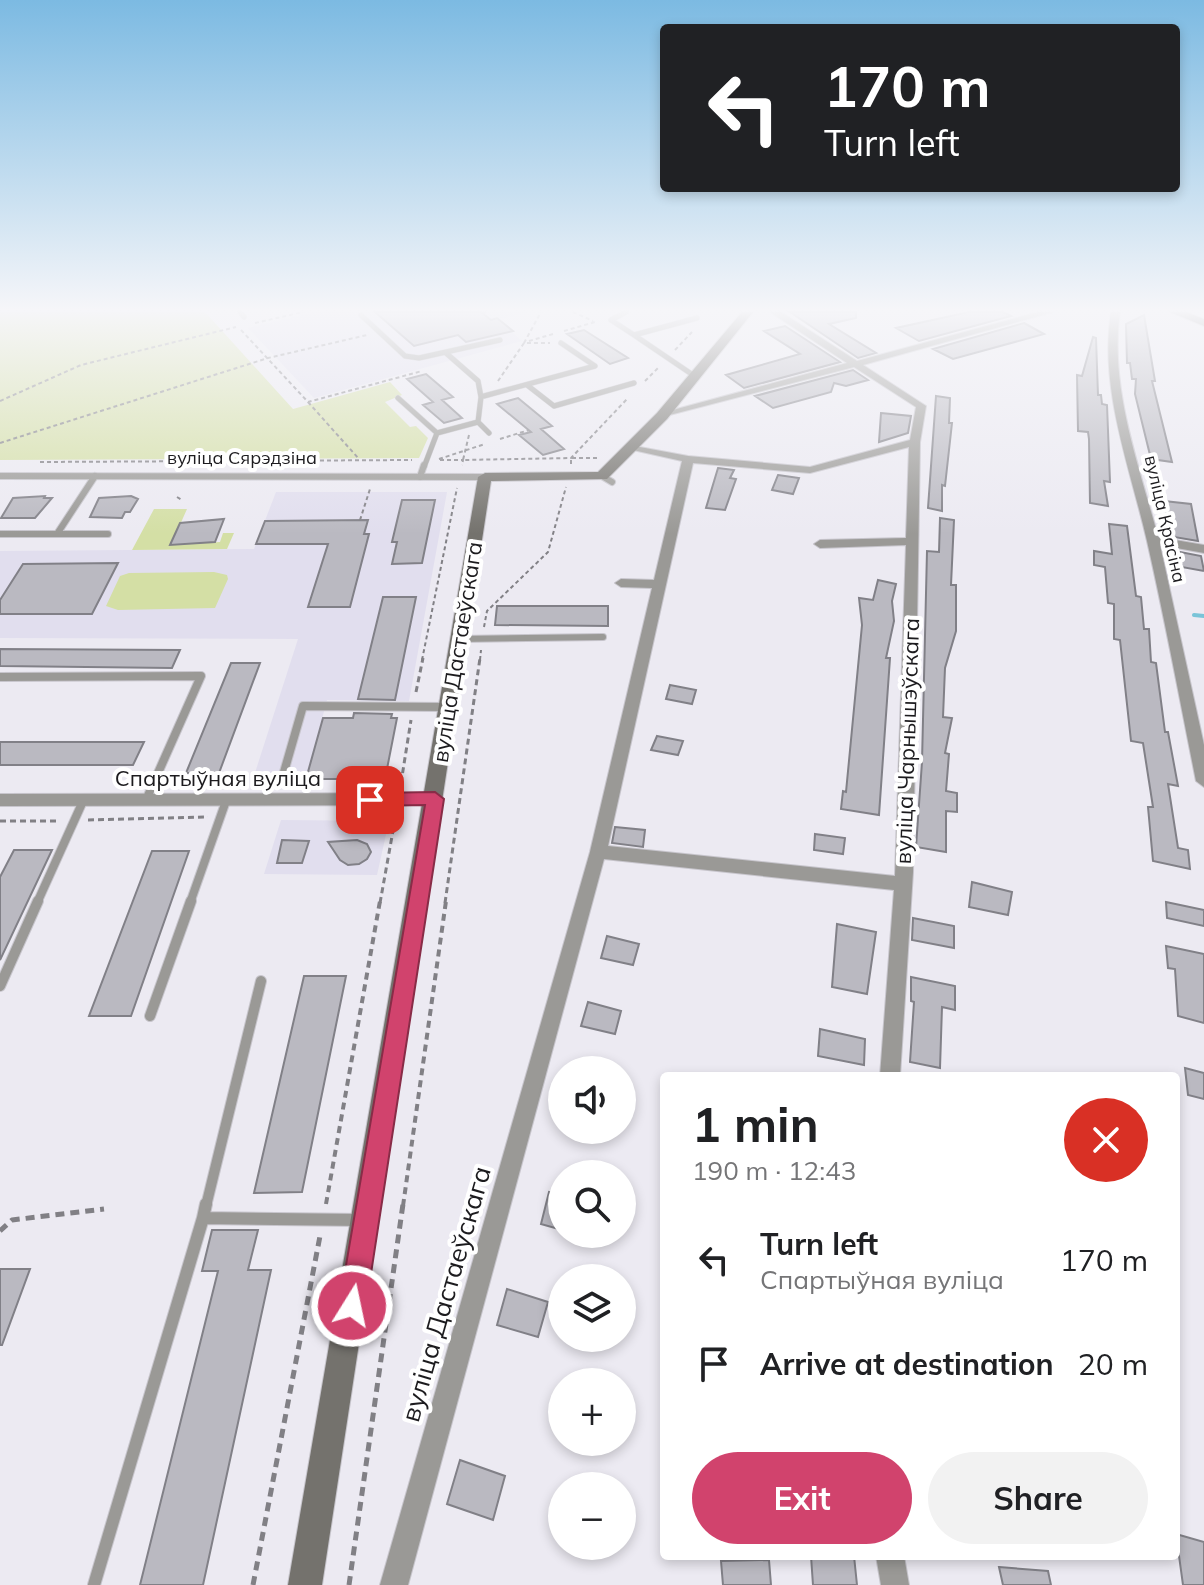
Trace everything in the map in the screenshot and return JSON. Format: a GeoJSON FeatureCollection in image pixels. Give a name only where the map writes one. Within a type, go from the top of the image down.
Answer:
{"type":"FeatureCollection","features":[{"type":"Feature","properties":{"kind":"street"},"geometry":{"type":"LineString","coordinates":[[485,477],[570,467],[607,479],[629,448],[662,416],[685,386]]}},
{"type":"Feature","properties":{"kind":"street"},"geometry":{"type":"LineString","coordinates":[[662,416],[770,386]]}},
{"type":"Feature","properties":{"kind":"street","name":"вуліца Чарнышэўскага"},"geometry":{"type":"LineString","coordinates":[[890,1072],[903,884],[915,442],[921,406],[892,386]]}},
{"type":"Feature","properties":{"kind":"street","name":"вуліца Красіна"},"geometry":{"type":"LineString","coordinates":[[1118,386],[1204,781]]}},
{"type":"Feature","properties":{"kind":"street"},"geometry":{"type":"LineString","coordinates":[[629,448],[688,459],[810,470],[915,442]]}},
{"type":"Feature","properties":{"kind":"street","name":"вуліца Дастаеўскага"},"geometry":{"type":"LineString","coordinates":[[394,1585],[598,852],[688,459]]}},
{"type":"Feature","properties":{"kind":"street","name":"вуліца Сярэдзіна"},"geometry":{"type":"LineString","coordinates":[[0,476],[485,477]]}},
{"type":"Feature","properties":{"kind":"street","name":"вуліца Дастаеўскага"},"geometry":{"type":"LineString","coordinates":[[305,1585],[367,1220],[448,707],[471,639],[485,477]]}},
{"type":"Feature","properties":{"kind":"street"},"geometry":{"type":"LineString","coordinates":[[1153,540],[1204,549]]}},
{"type":"Feature","properties":{"kind":"street"},"geometry":{"type":"LineString","coordinates":[[820,544],[913,541]]}},
{"type":"Feature","properties":{"kind":"street"},"geometry":{"type":"LineString","coordinates":[[621,583],[660,584]]}},
{"type":"Feature","properties":{"kind":"street","name":"Спартыўная вуліца"},"geometry":{"type":"LineString","coordinates":[[0,800],[435,799]]}},
{"type":"Feature","properties":{"kind":"street"},"geometry":{"type":"LineString","coordinates":[[598,852],[903,884]]}},
{"type":"Feature","properties":{"kind":"street"},"geometry":{"type":"LineString","coordinates":[[891,1560],[895,1585]]}},
{"type":"Feature","properties":{"kind":"lane"},"geometry":{"type":"LineString","coordinates":[[478,422],[484,396],[480,386]]}},
{"type":"Feature","properties":{"kind":"lane"},"geometry":{"type":"LineString","coordinates":[[484,396],[523,386]]}},
{"type":"Feature","properties":{"kind":"lane"},"geometry":{"type":"LineString","coordinates":[[528,386],[554,406],[624,386]]}},
{"type":"Feature","properties":{"kind":"lane"},"geometry":{"type":"LineString","coordinates":[[398,398],[437,433]]}},
{"type":"Feature","properties":{"kind":"lane"},"geometry":{"type":"LineString","coordinates":[[478,422],[489,433]]}},
{"type":"Feature","properties":{"kind":"lane"},"geometry":{"type":"LineString","coordinates":[[437,433],[478,422]]}},
{"type":"Feature","properties":{"kind":"lane"},"geometry":{"type":"LineString","coordinates":[[420,477],[437,433]]}},
{"type":"Feature","properties":{"kind":"lane"},"geometry":{"type":"LineString","coordinates":[[57,534],[95,476]]}},
{"type":"Feature","properties":{"kind":"lane"},"geometry":{"type":"LineString","coordinates":[[0,534],[108,534]]}},
{"type":"Feature","properties":{"kind":"lane"},"geometry":{"type":"LineString","coordinates":[[471,639],[603,637]]}},
{"type":"Feature","properties":{"kind":"lane"},"geometry":{"type":"LineString","coordinates":[[0,677],[201,676],[146,800]]}},
{"type":"Feature","properties":{"kind":"lane"},"geometry":{"type":"LineString","coordinates":[[284,772],[303,706],[448,707]]}},
{"type":"Feature","properties":{"kind":"lane"},"geometry":{"type":"LineString","coordinates":[[0,986],[84,799]]}},
{"type":"Feature","properties":{"kind":"lane"},"geometry":{"type":"LineString","coordinates":[[150,1016],[226,801]]}},
{"type":"Feature","properties":{"kind":"lane"},"geometry":{"type":"LineString","coordinates":[[94,1585],[203,1218],[261,981]]}},
{"type":"Feature","properties":{"kind":"lane"},"geometry":{"type":"LineString","coordinates":[[203,1218],[367,1220]]}},
{"type":"Feature","properties":{"kind":"path"},"geometry":{"type":"LineString","coordinates":[[0,401],[34,386]]}},
{"type":"Feature","properties":{"kind":"path"},"geometry":{"type":"LineString","coordinates":[[0,443],[180,386]]}},
{"type":"Feature","properties":{"kind":"path"},"geometry":{"type":"LineString","coordinates":[[349,1585],[471,639],[487,611],[548,552],[570,467],[633,394]]}},
{"type":"Feature","properties":{"kind":"path"},"geometry":{"type":"LineString","coordinates":[[308,402],[361,461]]}},
{"type":"Feature","properties":{"kind":"path"},"geometry":{"type":"LineString","coordinates":[[435,460],[529,430]]}},
{"type":"Feature","properties":{"kind":"path"},"geometry":{"type":"LineString","coordinates":[[463,460],[570,467]]}},
{"type":"Feature","properties":{"kind":"path"},"geometry":{"type":"LineString","coordinates":[[360,520],[371,485]]}},
{"type":"Feature","properties":{"kind":"path"},"geometry":{"type":"LineString","coordinates":[[177,497],[182,500]]}},
{"type":"Feature","properties":{"kind":"path"},"geometry":{"type":"LineString","coordinates":[[0,1231],[12,1220],[104,1209]]}},
{"type":"Feature","properties":{"kind":"path"},"geometry":{"type":"LineString","coordinates":[[253,1585],[323,1219]]}},
{"type":"Feature","properties":{"kind":"shaded area"},"geometry":{"type":"Polygon","coordinates":[[[303,386],[358,386],[314,398],[303,386]]]}},
{"type":"Feature","properties":{"kind":"shaded area"},"geometry":{"type":"Polygon","coordinates":[[[276,492],[447,492],[409,701],[327,700],[306,779],[253,779],[298,639],[0,638],[0,551],[254,549],[276,492]]]}},
{"type":"Feature","properties":{"kind":"shaded area"},"geometry":{"type":"Polygon","coordinates":[[[281,820],[389,821],[377,875],[264,874],[281,820]]]}},
{"type":"Feature","properties":{"kind":"green space"},"geometry":{"type":"Polygon","coordinates":[[[0,386],[272,386],[293,409],[376,386],[394,386],[402,395],[385,402],[410,427],[416,426],[428,438],[419,458],[0,460],[0,386]]]}},
{"type":"Feature","properties":{"kind":"green space"},"geometry":{"type":"Polygon","coordinates":[[[154,509],[187,509],[171,545],[220,542],[223,533],[234,533],[227,549],[132,550],[154,509]]]}},
{"type":"Feature","properties":{"kind":"green space"},"geometry":{"type":"Polygon","coordinates":[[[214,572],[227,575],[228,579],[215,608],[118,610],[106,606],[120,576],[129,573],[214,572]]]}},
{"type":"Feature","properties":{"kind":"building"},"geometry":{"type":"Polygon","coordinates":[[[415,386],[440,386],[453,397],[442,400],[462,418],[444,423],[423,405],[433,402],[415,386]]]}},
{"type":"Feature","properties":{"kind":"building"},"geometry":{"type":"Polygon","coordinates":[[[793,386],[833,386],[831,392],[773,408],[755,396],[793,386]]]}},
{"type":"Feature","properties":{"kind":"building"},"geometry":{"type":"Polygon","coordinates":[[[1077,386],[1098,386],[1102,404],[1107,405],[1110,482],[1104,481],[1108,506],[1090,503],[1088,432],[1078,431],[1077,386]]]}},
{"type":"Feature","properties":{"kind":"building"},"geometry":{"type":"Polygon","coordinates":[[[1136,386],[1153,386],[1172,462],[1151,459],[1136,386]]]}},
{"type":"Feature","properties":{"kind":"building"},"geometry":{"type":"Polygon","coordinates":[[[936,396],[950,398],[949,423],[952,423],[945,486],[942,485],[942,511],[928,508],[936,396]]]}},
{"type":"Feature","properties":{"kind":"building"},"geometry":{"type":"Polygon","coordinates":[[[518,398],[552,426],[541,429],[564,449],[543,455],[519,435],[531,432],[497,404],[518,398]]]}},
{"type":"Feature","properties":{"kind":"building"},"geometry":{"type":"Polygon","coordinates":[[[881,413],[911,416],[908,433],[879,442],[881,413]]]}},
{"type":"Feature","properties":{"kind":"building"},"geometry":{"type":"Polygon","coordinates":[[[718,468],[734,470],[730,478],[736,479],[725,510],[706,508],[718,468]]]}},
{"type":"Feature","properties":{"kind":"building"},"geometry":{"type":"Polygon","coordinates":[[[778,475],[799,478],[793,494],[772,490],[778,475]]]}},
{"type":"Feature","properties":{"kind":"building"},"geometry":{"type":"Polygon","coordinates":[[[131,496],[138,499],[122,518],[90,517],[99,498],[131,496]]]}},
{"type":"Feature","properties":{"kind":"building"},"geometry":{"type":"Polygon","coordinates":[[[13,498],[52,498],[35,518],[1,518],[13,498]]]}},
{"type":"Feature","properties":{"kind":"building"},"geometry":{"type":"Polygon","coordinates":[[[402,500],[435,500],[422,563],[392,564],[397,542],[392,542],[402,500]]]}},
{"type":"Feature","properties":{"kind":"building"},"geometry":{"type":"Polygon","coordinates":[[[1164,501],[1191,504],[1198,541],[1174,537],[1174,530],[1169,529],[1164,501]]]}},
{"type":"Feature","properties":{"kind":"building"},"geometry":{"type":"Polygon","coordinates":[[[940,518],[954,520],[951,585],[956,585],[956,631],[945,668],[943,717],[952,718],[945,753],[949,754],[946,791],[957,793],[957,812],[946,811],[946,852],[916,847],[922,762],[927,551],[939,552],[940,518]]]}},
{"type":"Feature","properties":{"kind":"building"},"geometry":{"type":"Polygon","coordinates":[[[224,519],[215,542],[170,545],[180,523],[224,519]]]}},
{"type":"Feature","properties":{"kind":"building"},"geometry":{"type":"Polygon","coordinates":[[[368,520],[364,534],[369,534],[350,607],[308,607],[328,544],[256,544],[265,521],[368,520]]]}},
{"type":"Feature","properties":{"kind":"building"},"geometry":{"type":"Polygon","coordinates":[[[1109,524],[1127,526],[1136,596],[1141,597],[1144,629],[1149,629],[1151,662],[1156,663],[1165,732],[1168,732],[1178,786],[1168,784],[1178,848],[1188,850],[1190,869],[1153,861],[1148,807],[1153,807],[1143,743],[1131,741],[1120,640],[1114,639],[1114,604],[1108,603],[1105,567],[1094,565],[1094,551],[1112,554],[1109,524]]]}},
{"type":"Feature","properties":{"kind":"building"},"geometry":{"type":"Polygon","coordinates":[[[1175,551],[1201,556],[1204,571],[1176,566],[1175,551]]]}},
{"type":"Feature","properties":{"kind":"building"},"geometry":{"type":"Polygon","coordinates":[[[118,563],[92,614],[0,614],[0,600],[23,564],[118,563]]]}},
{"type":"Feature","properties":{"kind":"building"},"geometry":{"type":"Polygon","coordinates":[[[878,580],[896,584],[892,601],[894,621],[886,658],[890,658],[879,815],[841,809],[843,791],[846,792],[862,625],[859,598],[873,600],[878,580]]]}},
{"type":"Feature","properties":{"kind":"building"},"geometry":{"type":"Polygon","coordinates":[[[383,597],[416,597],[395,700],[358,699],[383,597]]]}},
{"type":"Feature","properties":{"kind":"building"},"geometry":{"type":"Polygon","coordinates":[[[497,606],[608,606],[608,626],[495,625],[497,606]]]}},
{"type":"Feature","properties":{"kind":"building"},"geometry":{"type":"Polygon","coordinates":[[[0,649],[180,650],[172,668],[0,666],[0,649]]]}},
{"type":"Feature","properties":{"kind":"building"},"geometry":{"type":"Polygon","coordinates":[[[231,663],[260,663],[219,773],[186,773],[231,663]]]}},
{"type":"Feature","properties":{"kind":"building"},"geometry":{"type":"Polygon","coordinates":[[[670,685],[696,690],[692,704],[666,699],[670,685]]]}},
{"type":"Feature","properties":{"kind":"building"},"geometry":{"type":"Polygon","coordinates":[[[354,713],[392,714],[391,718],[397,718],[385,779],[306,779],[323,718],[353,718],[354,713]]]}},
{"type":"Feature","properties":{"kind":"building"},"geometry":{"type":"Polygon","coordinates":[[[657,736],[683,741],[678,755],[651,750],[657,736]]]}},
{"type":"Feature","properties":{"kind":"building"},"geometry":{"type":"Polygon","coordinates":[[[0,742],[144,742],[133,765],[0,765],[0,742]]]}},
{"type":"Feature","properties":{"kind":"building"},"geometry":{"type":"Polygon","coordinates":[[[615,827],[645,830],[643,847],[612,843],[615,827]]]}},
{"type":"Feature","properties":{"kind":"building"},"geometry":{"type":"Polygon","coordinates":[[[815,834],[845,838],[843,854],[814,850],[815,834]]]}},
{"type":"Feature","properties":{"kind":"building"},"geometry":{"type":"Polygon","coordinates":[[[282,840],[309,841],[302,863],[277,863],[282,840]]]}},
{"type":"Feature","properties":{"kind":"building"},"geometry":{"type":"Polygon","coordinates":[[[357,840],[367,844],[371,852],[359,864],[348,865],[340,860],[328,842],[357,840]]]}},
{"type":"Feature","properties":{"kind":"building"},"geometry":{"type":"Polygon","coordinates":[[[14,850],[52,850],[0,960],[0,877],[14,850]]]}},
{"type":"Feature","properties":{"kind":"building"},"geometry":{"type":"Polygon","coordinates":[[[152,851],[189,851],[131,1016],[89,1016],[152,851]]]}},
{"type":"Feature","properties":{"kind":"building"},"geometry":{"type":"Polygon","coordinates":[[[972,882],[1012,892],[1008,915],[969,907],[972,882]]]}},
{"type":"Feature","properties":{"kind":"building"},"geometry":{"type":"Polygon","coordinates":[[[1166,902],[1204,910],[1204,926],[1167,918],[1166,902]]]}},
{"type":"Feature","properties":{"kind":"building"},"geometry":{"type":"Polygon","coordinates":[[[913,918],[954,926],[954,948],[912,940],[913,918]]]}},
{"type":"Feature","properties":{"kind":"building"},"geometry":{"type":"Polygon","coordinates":[[[837,924],[876,932],[867,994],[832,987],[837,924]]]}},
{"type":"Feature","properties":{"kind":"building"},"geometry":{"type":"Polygon","coordinates":[[[607,936],[639,944],[633,965],[601,958],[607,936]]]}},
{"type":"Feature","properties":{"kind":"building"},"geometry":{"type":"Polygon","coordinates":[[[1166,946],[1204,954],[1204,1023],[1178,1016],[1175,969],[1168,968],[1166,946]]]}},
{"type":"Feature","properties":{"kind":"building"},"geometry":{"type":"Polygon","coordinates":[[[304,976],[346,976],[302,1192],[254,1193],[304,976]]]}},
{"type":"Feature","properties":{"kind":"building"},"geometry":{"type":"Polygon","coordinates":[[[911,977],[955,986],[955,1010],[942,1007],[940,1068],[910,1062],[914,1002],[911,1001],[911,977]]]}},
{"type":"Feature","properties":{"kind":"building"},"geometry":{"type":"Polygon","coordinates":[[[588,1002],[621,1011],[615,1034],[581,1026],[588,1002]]]}},
{"type":"Feature","properties":{"kind":"building"},"geometry":{"type":"Polygon","coordinates":[[[820,1029],[865,1039],[864,1065],[818,1056],[820,1029]]]}},
{"type":"Feature","properties":{"kind":"building"},"geometry":{"type":"Polygon","coordinates":[[[1185,1068],[1204,1073],[1204,1099],[1188,1095],[1185,1068]]]}},
{"type":"Feature","properties":{"kind":"building"},"geometry":{"type":"Polygon","coordinates":[[[548,1196],[548,1226],[541,1224],[548,1196]]]}},
{"type":"Feature","properties":{"kind":"building"},"geometry":{"type":"Polygon","coordinates":[[[212,1230],[258,1230],[248,1270],[271,1270],[203,1585],[140,1585],[218,1271],[202,1271],[212,1230]]]}},
{"type":"Feature","properties":{"kind":"building"},"geometry":{"type":"Polygon","coordinates":[[[0,1269],[30,1269],[2,1345],[0,1345],[0,1269]]]}},
{"type":"Feature","properties":{"kind":"building"},"geometry":{"type":"Polygon","coordinates":[[[507,1289],[548,1302],[538,1337],[497,1325],[507,1289]]]}},
{"type":"Feature","properties":{"kind":"building"},"geometry":{"type":"Polygon","coordinates":[[[460,1460],[505,1476],[493,1520],[447,1504],[460,1460]]]}},
{"type":"Feature","properties":{"kind":"building"},"geometry":{"type":"Polygon","coordinates":[[[1180,1535],[1204,1542],[1204,1585],[1183,1585],[1180,1535]]]}},
{"type":"Feature","properties":{"kind":"building"},"geometry":{"type":"Polygon","coordinates":[[[769,1560],[771,1585],[723,1585],[721,1561],[769,1560]]]}},
{"type":"Feature","properties":{"kind":"building"},"geometry":{"type":"Polygon","coordinates":[[[811,1560],[854,1560],[857,1585],[813,1585],[811,1560]]]}},
{"type":"Feature","properties":{"kind":"building"},"geometry":{"type":"Polygon","coordinates":[[[999,1567],[1048,1571],[1051,1585],[1003,1585],[999,1567]]]}},
{"type":"Feature","properties":{"kind":"waterway"},"geometry":{"type":"LineString","coordinates":[[1194,615],[1204,616]]}},
{"type":"Feature","properties":{"kind":"route"},"geometry":{"type":"LineString","coordinates":[[352,1306],[435,799],[370,800]]}}]}
